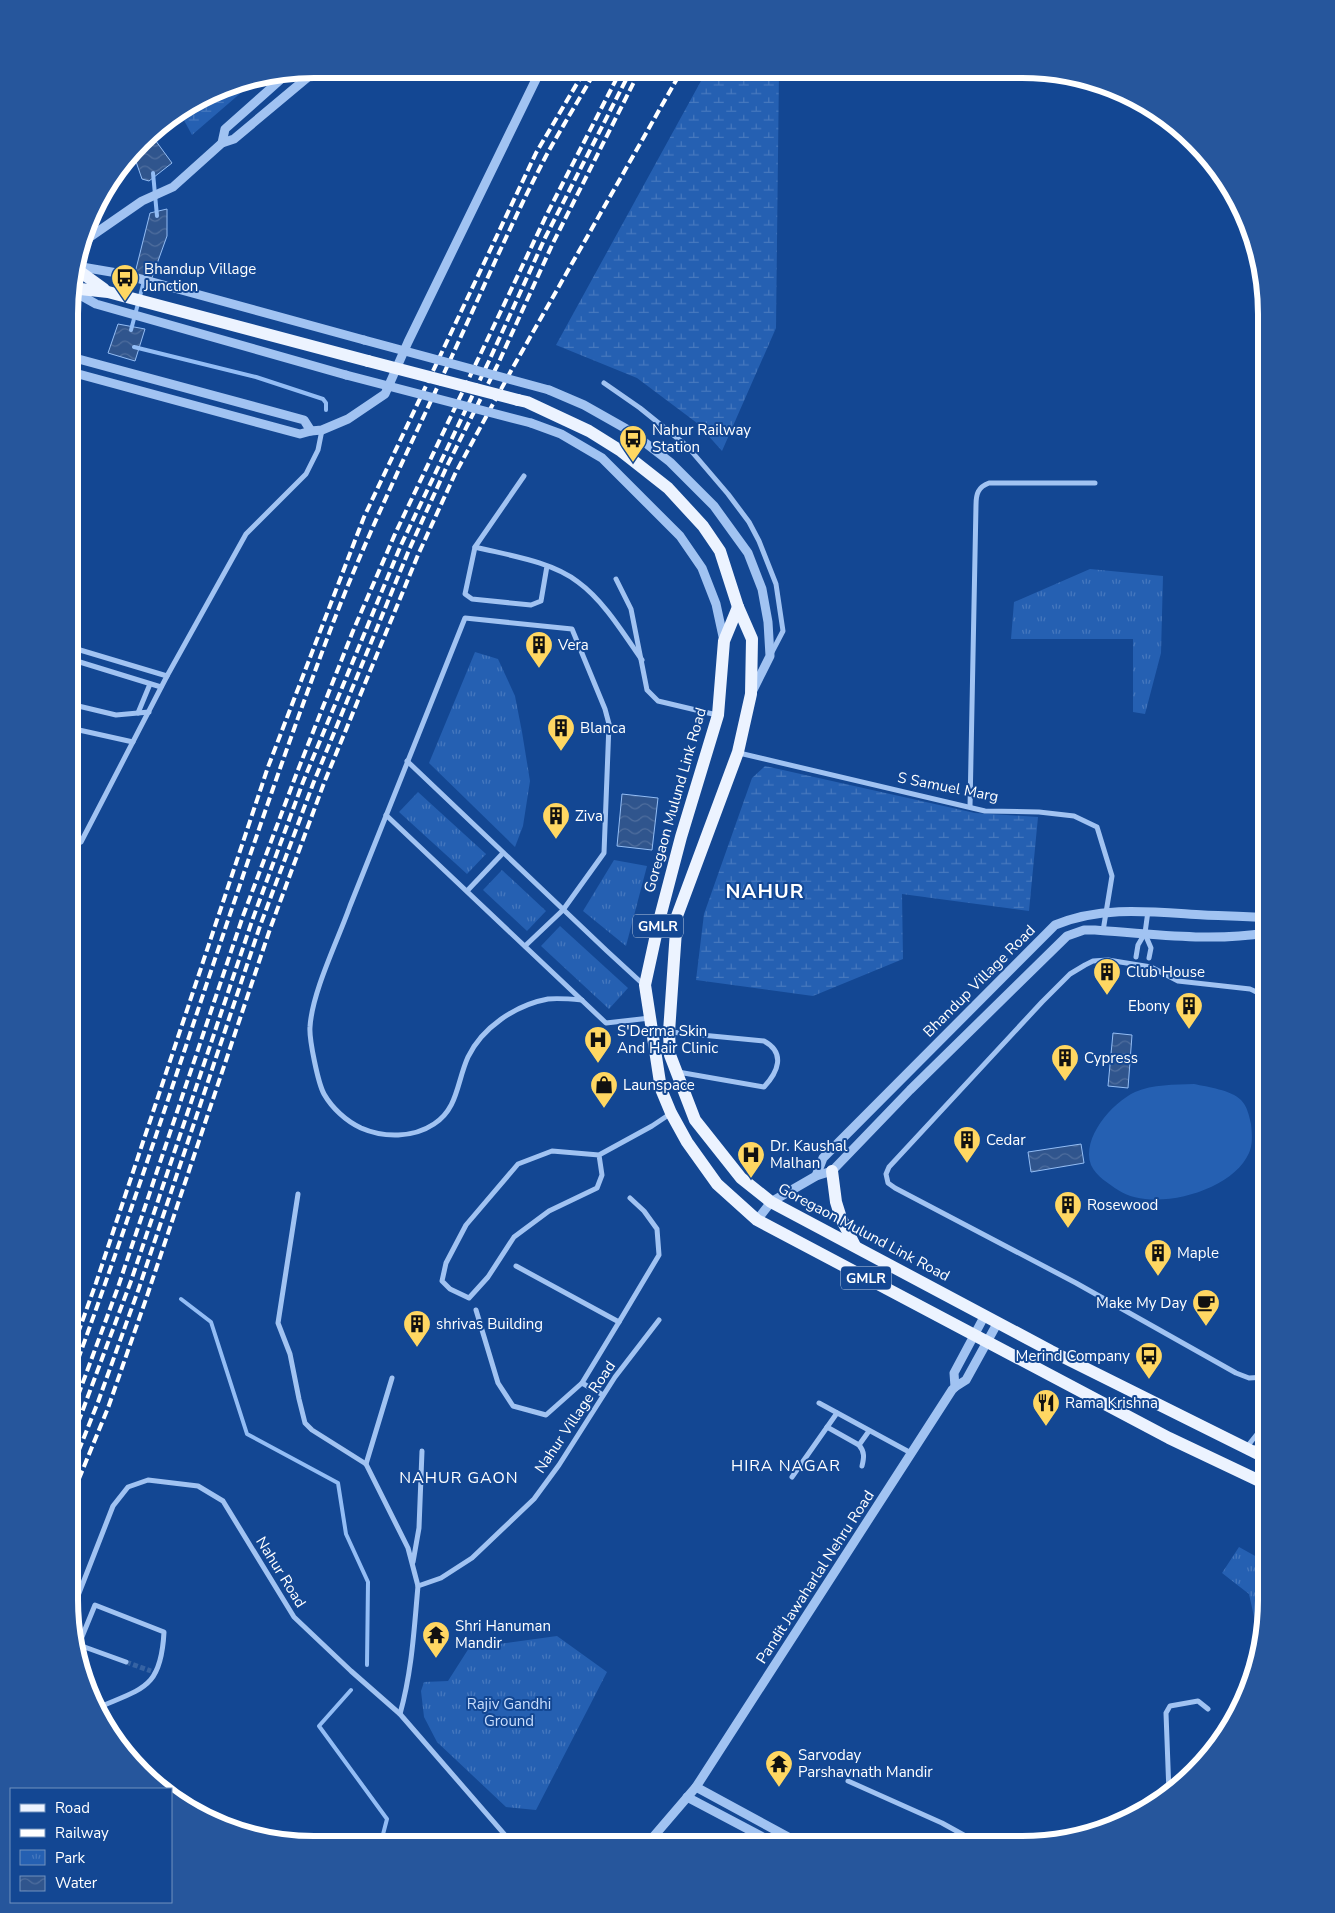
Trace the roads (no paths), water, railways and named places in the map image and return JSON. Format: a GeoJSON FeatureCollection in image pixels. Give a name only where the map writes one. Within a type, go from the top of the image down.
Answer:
{"type":"FeatureCollection","features":[{"type":"Feature","properties":{"kind":"main road"},"geometry":{"type":"LineString","coordinates":[[81,272],[92,282],[113,294]]}},
{"type":"Feature","properties":{"kind":"main road"},"geometry":{"type":"LineString","coordinates":[[79,290],[113,294],[527,402],[589,431],[621,451],[668,488],[702,526],[720,551],[738,607]]}},
{"type":"Feature","properties":{"kind":"main road","name":"Goregaon Mulund Link Road"},"geometry":{"type":"LineString","coordinates":[[738,607],[724,641],[718,715],[681,837],[659,921],[645,985],[661,1090],[687,1142],[717,1184],[757,1220],[974,1335]]}},
{"type":"Feature","properties":{"kind":"main road","name":"Goregaon Mulund Link Road"},"geometry":{"type":"LineString","coordinates":[[738,607],[752,639],[751,694],[738,752],[677,916],[669,1032],[670,1056],[695,1120],[741,1178],[771,1202],[985,1315]]}},
{"type":"Feature","properties":{"kind":"main road"},"geometry":{"type":"LineString","coordinates":[[832,1171],[836,1202],[841,1218],[855,1246]]}},
{"type":"Feature","properties":{"kind":"main road","name":"GMLR"},"geometry":{"type":"LineString","coordinates":[[985,1315],[1060,1355],[1258,1454]]}},
{"type":"Feature","properties":{"kind":"main road","name":"GMLR"},"geometry":{"type":"LineString","coordinates":[[974,1335],[1169,1438],[1258,1480]]}},
{"type":"Feature","properties":{"kind":"street"},"geometry":{"type":"LineString","coordinates":[[90,237],[142,201],[172,187],[222,143],[234,139],[306,78]]}},
{"type":"Feature","properties":{"kind":"street"},"geometry":{"type":"LineString","coordinates":[[78,374],[300,434],[322,430],[348,419],[385,394],[408,342],[478,202],[536,78]]}},
{"type":"Feature","properties":{"kind":"street"},"geometry":{"type":"LineString","coordinates":[[222,143],[225,129],[280,80]]}},
{"type":"Feature","properties":{"kind":"street"},"geometry":{"type":"LineString","coordinates":[[82,268],[123,274],[550,390],[584,405],[630,431],[670,462],[714,506],[748,553],[762,590],[768,622],[770,656]]}},
{"type":"Feature","properties":{"kind":"street"},"geometry":{"type":"LineString","coordinates":[[79,294],[96,304],[346,375],[531,423],[561,434],[602,458],[680,536],[702,568],[716,604],[724,641]]}},
{"type":"Feature","properties":{"kind":"street"},"geometry":{"type":"LineString","coordinates":[[78,359],[304,420],[311,431]]}},
{"type":"Feature","properties":{"kind":"street"},"geometry":{"type":"LineString","coordinates":[[604,383],[640,408],[687,446],[728,494],[749,522],[759,541],[776,584],[783,631],[751,694]]}},
{"type":"Feature","properties":{"kind":"street"},"geometry":{"type":"LineString","coordinates":[[78,843],[81,842],[167,676],[246,534],[306,474],[318,450],[322,430]]}},
{"type":"Feature","properties":{"kind":"street"},"geometry":{"type":"LineString","coordinates":[[524,476],[475,547],[465,594],[472,599],[531,605],[540,601],[547,566]]}},
{"type":"Feature","properties":{"kind":"street"},"geometry":{"type":"LineString","coordinates":[[970,807],[978,491],[982,485],[989,483],[1095,483]]}},
{"type":"Feature","properties":{"kind":"street"},"geometry":{"type":"LineString","coordinates":[[475,547],[547,566],[577,581],[616,624],[642,660]]}},
{"type":"Feature","properties":{"kind":"street"},"geometry":{"type":"LineString","coordinates":[[616,579],[631,609],[647,690],[658,701],[718,715]]}},
{"type":"Feature","properties":{"kind":"street"},"geometry":{"type":"LineString","coordinates":[[525,946],[563,910],[604,852],[609,724],[605,709],[572,629],[465,618],[407,761],[318,992],[310,1028],[314,1060],[323,1093],[343,1117],[362,1128],[393,1136],[414,1134],[435,1124],[450,1109],[468,1057],[488,1030],[515,1010],[548,999],[582,1000]]}},
{"type":"Feature","properties":{"kind":"street"},"geometry":{"type":"LineString","coordinates":[[78,649],[167,676]]}},
{"type":"Feature","properties":{"kind":"street"},"geometry":{"type":"LineString","coordinates":[[78,662],[161,688]]}},
{"type":"Feature","properties":{"kind":"street"},"geometry":{"type":"LineString","coordinates":[[138,713],[150,684]]}},
{"type":"Feature","properties":{"kind":"street"},"geometry":{"type":"LineString","coordinates":[[78,706],[116,715],[149,712]]}},
{"type":"Feature","properties":{"kind":"street"},"geometry":{"type":"LineString","coordinates":[[78,730],[133,742]]}},
{"type":"Feature","properties":{"kind":"street","name":"S Samuel Marg"},"geometry":{"type":"LineString","coordinates":[[738,752],[970,807],[985,810],[1039,812],[1074,816],[1097,827],[1112,876],[1102,931]]}},
{"type":"Feature","properties":{"kind":"street"},"geometry":{"type":"LineString","coordinates":[[407,761],[563,910],[645,985]]}},
{"type":"Feature","properties":{"kind":"street"},"geometry":{"type":"LineString","coordinates":[[386,815],[606,1023],[650,1018]]}},
{"type":"Feature","properties":{"kind":"street"},"geometry":{"type":"LineString","coordinates":[[467,891],[503,853]]}},
{"type":"Feature","properties":{"kind":"street","name":"Bhandup Village Road"},"geometry":{"type":"LineString","coordinates":[[816,1176],[823,1158],[1055,925],[1071,919],[1107,911],[1148,911],[1258,918]]}},
{"type":"Feature","properties":{"kind":"street"},"geometry":{"type":"LineString","coordinates":[[1136,957],[1138,945],[1145,933],[1148,911]]}},
{"type":"Feature","properties":{"kind":"street"},"geometry":{"type":"LineString","coordinates":[[757,1220],[771,1202],[816,1176],[832,1171],[910,1090],[1067,936],[1084,930],[1216,937],[1258,934]]}},
{"type":"Feature","properties":{"kind":"street"},"geometry":{"type":"LineString","coordinates":[[1145,933],[1150,948],[1149,958]]}},
{"type":"Feature","properties":{"kind":"street"},"geometry":{"type":"LineString","coordinates":[[1040,940],[1052,951]]}},
{"type":"Feature","properties":{"kind":"street"},"geometry":{"type":"LineString","coordinates":[[1258,993],[1250,989],[1178,981],[1151,967],[1108,960],[1085,965],[1070,974],[1008,1037],[889,1167],[886,1174],[888,1183],[895,1188],[1076,1283],[1236,1373],[1249,1378],[1258,1377]]}},
{"type":"Feature","properties":{"kind":"street"},"geometry":{"type":"LineString","coordinates":[[1013,967],[1024,978]]}},
{"type":"Feature","properties":{"kind":"street"},"geometry":{"type":"LineString","coordinates":[[968,1012],[979,1022]]}},
{"type":"Feature","properties":{"kind":"street"},"geometry":{"type":"LineString","coordinates":[[669,1032],[764,1041],[772,1045],[777,1052],[777,1066],[772,1079],[764,1087],[676,1072]]}},
{"type":"Feature","properties":{"kind":"street"},"geometry":{"type":"LineString","coordinates":[[922,1057],[933,1068]]}},
{"type":"Feature","properties":{"kind":"street"},"geometry":{"type":"LineString","coordinates":[[898,1081],[910,1090]]}},
{"type":"Feature","properties":{"kind":"street"},"geometry":{"type":"LineString","coordinates":[[599,1155],[602,1175],[597,1188],[549,1211],[514,1237],[488,1277],[469,1298],[450,1289],[442,1281],[446,1263],[466,1225],[518,1164],[552,1151],[599,1155],[652,1126],[671,1113]]}},
{"type":"Feature","properties":{"kind":"street"},"geometry":{"type":"LineString","coordinates":[[862,1118],[873,1129]]}},
{"type":"Feature","properties":{"kind":"street"},"geometry":{"type":"LineString","coordinates":[[298,1194],[278,1323],[290,1354],[305,1423],[312,1430],[366,1464],[408,1548],[418,1586],[411,1663],[400,1714]]}},
{"type":"Feature","properties":{"kind":"street"},"geometry":{"type":"LineString","coordinates":[[476,1310],[498,1383],[513,1406],[546,1415],[582,1383],[659,1255],[657,1229],[644,1211],[630,1198]]}},
{"type":"Feature","properties":{"kind":"street"},"geometry":{"type":"LineString","coordinates":[[516,1266],[619,1322]]}},
{"type":"Feature","properties":{"kind":"street","name":"Pandit Jawaharlal Nehru Road"},"geometry":{"type":"LineString","coordinates":[[654,1836],[696,1787],[954,1387],[954,1373],[985,1315]]}},
{"type":"Feature","properties":{"kind":"street","name":"Nahur Village Road"},"geometry":{"type":"LineString","coordinates":[[418,1586],[442,1578],[472,1558],[534,1499],[559,1465],[615,1376],[660,1320]]}},
{"type":"Feature","properties":{"kind":"street"},"geometry":{"type":"LineString","coordinates":[[954,1387],[966,1380],[998,1322]]}},
{"type":"Feature","properties":{"kind":"street"},"geometry":{"type":"LineString","coordinates":[[366,1464],[392,1378]]}},
{"type":"Feature","properties":{"kind":"street"},"geometry":{"type":"LineString","coordinates":[[582,1383],[603,1395]]}},
{"type":"Feature","properties":{"kind":"street"},"geometry":{"type":"LineString","coordinates":[[819,1403],[911,1454]]}},
{"type":"Feature","properties":{"kind":"street"},"geometry":{"type":"LineString","coordinates":[[792,1477],[837,1413]]}},
{"type":"Feature","properties":{"kind":"street"},"geometry":{"type":"LineString","coordinates":[[827,1427],[859,1445],[864,1458],[862,1466]]}},
{"type":"Feature","properties":{"kind":"street"},"geometry":{"type":"LineString","coordinates":[[859,1445],[869,1430]]}},
{"type":"Feature","properties":{"kind":"street"},"geometry":{"type":"LineString","coordinates":[[1249,1450],[1258,1436]]}},
{"type":"Feature","properties":{"kind":"street"},"geometry":{"type":"LineString","coordinates":[[1249,1450],[1258,1444]]}},
{"type":"Feature","properties":{"kind":"street"},"geometry":{"type":"LineString","coordinates":[[412,1565],[419,1528],[422,1451]]}},
{"type":"Feature","properties":{"kind":"street","name":"Nahur Road"},"geometry":{"type":"LineString","coordinates":[[78,1596],[113,1506],[128,1487],[148,1480],[198,1486],[223,1501],[294,1617],[400,1714],[506,1836]]}},
{"type":"Feature","properties":{"kind":"street"},"geometry":{"type":"LineString","coordinates":[[81,1640],[95,1605],[164,1632],[163,1651],[151,1681],[142,1688],[103,1706]]}},
{"type":"Feature","properties":{"kind":"street"},"geometry":{"type":"LineString","coordinates":[[82,1646],[126,1662]]}},
{"type":"Feature","properties":{"kind":"street"},"geometry":{"type":"LineString","coordinates":[[1169,1784],[1167,1710],[1170,1706],[1193,1701],[1198,1701],[1208,1709]]}},
{"type":"Feature","properties":{"kind":"street"},"geometry":{"type":"LineString","coordinates":[[848,1781],[942,1822],[966,1836]]}},
{"type":"Feature","properties":{"kind":"street"},"geometry":{"type":"LineString","coordinates":[[696,1787],[786,1836]]}},
{"type":"Feature","properties":{"kind":"street"},"geometry":{"type":"LineString","coordinates":[[688,1797],[761,1836]]}},
{"type":"Feature","properties":{"kind":"street"},"geometry":{"type":"LineString","coordinates":[[746,1828],[752,1818]]}},
{"type":"Feature","properties":{"kind":"water"},"geometry":{"type":"Polygon","coordinates":[[[155,139],[172,163],[149,181],[142,179],[135,159],[155,139]]]}},
{"type":"Feature","properties":{"kind":"water"},"geometry":{"type":"Polygon","coordinates":[[[167,209],[167,236],[149,286],[133,281],[150,213],[167,209]]]}},
{"type":"Feature","properties":{"kind":"water"},"geometry":{"type":"Polygon","coordinates":[[[118,324],[145,329],[135,361],[108,353],[118,324]]]}},
{"type":"Feature","properties":{"kind":"water"},"geometry":{"type":"Polygon","coordinates":[[[622,794],[658,798],[652,850],[617,846],[622,794]]]}},
{"type":"Feature","properties":{"kind":"water"},"geometry":{"type":"Polygon","coordinates":[[[1113,1033],[1132,1035],[1128,1088],[1108,1086],[1113,1033]]]}},
{"type":"Feature","properties":{"kind":"water"},"geometry":{"type":"Polygon","coordinates":[[[1081,1144],[1084,1163],[1031,1172],[1028,1152],[1081,1144]]]}},
{"type":"Feature","properties":{"kind":"waterway"},"geometry":{"type":"LineString","coordinates":[[153,173],[157,216]]}},
{"type":"Feature","properties":{"kind":"waterway"},"geometry":{"type":"LineString","coordinates":[[131,330],[144,281]]}},
{"type":"Feature","properties":{"kind":"waterway"},"geometry":{"type":"LineString","coordinates":[[134,347],[256,377],[323,399],[326,403],[326,410]]}},
{"type":"Feature","properties":{"kind":"waterway"},"geometry":{"type":"LineString","coordinates":[[181,1299],[211,1322],[247,1434],[338,1483],[346,1534],[368,1582],[367,1665]]}},
{"type":"Feature","properties":{"kind":"waterway"},"geometry":{"type":"LineString","coordinates":[[351,1690],[319,1726],[387,1819],[383,1836]]}},
{"type":"Feature","properties":{"kind":"tunnel"},"geometry":{"type":"LineString","coordinates":[[126,1662],[151,1671]]}},
{"type":"Feature","properties":{"kind":"railway"},"geometry":{"type":"LineString","coordinates":[[78,1333],[268,767],[364,517],[536,153],[580,78]]}},
{"type":"Feature","properties":{"kind":"railway"},"geometry":{"type":"LineString","coordinates":[[78,1359],[298,717],[346,589],[390,488],[521,205],[546,156],[591,78]]}},
{"type":"Feature","properties":{"kind":"railway"},"geometry":{"type":"LineString","coordinates":[[78,1396],[117,1290],[243,916],[353,631],[395,534],[547,214],[617,78]]}},
{"type":"Feature","properties":{"kind":"railway"},"geometry":{"type":"LineString","coordinates":[[78,1423],[131,1281],[252,921],[303,782],[401,545],[489,361],[545,238],[627,78]]}},
{"type":"Feature","properties":{"kind":"railway"},"geometry":{"type":"LineString","coordinates":[[78,1452],[139,1288],[260,926],[313,784],[409,550],[447,466],[498,364],[553,243],[636,78]]}},
{"type":"Feature","properties":{"kind":"railway"},"geometry":{"type":"LineString","coordinates":[[78,1481],[108,1408],[146,1299],[270,929],[324,783],[418,555],[455,474],[512,369],[677,78]]}},
{"type":"Feature","properties":{"kind":"place","name":"Bhandup Village Junction"},"geometry":{"type":"Point","coordinates":[125,302]}},
{"type":"Feature","properties":{"kind":"place","name":"Nahur Railway Station"},"geometry":{"type":"Point","coordinates":[633,463]}},
{"type":"Feature","properties":{"kind":"place","name":"Vera"},"geometry":{"type":"Point","coordinates":[539,669]}},
{"type":"Feature","properties":{"kind":"place","name":"Blanca"},"geometry":{"type":"Point","coordinates":[561,752]}},
{"type":"Feature","properties":{"kind":"place","name":"Ziva"},"geometry":{"type":"Point","coordinates":[556,840]}},
{"type":"Feature","properties":{"kind":"place","name":"Club House"},"geometry":{"type":"Point","coordinates":[1107,996]}},
{"type":"Feature","properties":{"kind":"place","name":"Ebony"},"geometry":{"type":"Point","coordinates":[1189,1030]}},
{"type":"Feature","properties":{"kind":"place","name":"S'Derma Skin And Hair Clinic"},"geometry":{"type":"Point","coordinates":[598,1064]}},
{"type":"Feature","properties":{"kind":"place","name":"Cypress"},"geometry":{"type":"Point","coordinates":[1065,1082]}},
{"type":"Feature","properties":{"kind":"place","name":"Launspace"},"geometry":{"type":"Point","coordinates":[604,1109]}},
{"type":"Feature","properties":{"kind":"place","name":"Cedar"},"geometry":{"type":"Point","coordinates":[967,1164]}},
{"type":"Feature","properties":{"kind":"place","name":"Dr. Kaushal Malhan"},"geometry":{"type":"Point","coordinates":[751,1179]}},
{"type":"Feature","properties":{"kind":"place","name":"Rosewood"},"geometry":{"type":"Point","coordinates":[1068,1229]}},
{"type":"Feature","properties":{"kind":"place","name":"Maple"},"geometry":{"type":"Point","coordinates":[1158,1277]}},
{"type":"Feature","properties":{"kind":"place","name":"Make My Day"},"geometry":{"type":"Point","coordinates":[1206,1327]}},
{"type":"Feature","properties":{"kind":"place","name":"shrivas Building"},"geometry":{"type":"Point","coordinates":[417,1348]}},
{"type":"Feature","properties":{"kind":"place","name":"Merind Company"},"geometry":{"type":"Point","coordinates":[1149,1380]}},
{"type":"Feature","properties":{"kind":"place","name":"Rama Krishna"},"geometry":{"type":"Point","coordinates":[1046,1427]}},
{"type":"Feature","properties":{"kind":"place","name":"Shri Hanuman Mandir"},"geometry":{"type":"Point","coordinates":[436,1659]}},
{"type":"Feature","properties":{"kind":"place","name":"Sarvoday Parshavnath Mandir"},"geometry":{"type":"Point","coordinates":[779,1788]}},
{"type":"Feature","properties":{"kind":"district","name":"NAHUR"},"geometry":{"type":"Point","coordinates":[765,891]}},
{"type":"Feature","properties":{"kind":"district","name":"HIRA NAGAR"},"geometry":{"type":"Point","coordinates":[786,1465]}},
{"type":"Feature","properties":{"kind":"district","name":"NAHUR GAON"},"geometry":{"type":"Point","coordinates":[459,1477]}},
{"type":"Feature","properties":{"kind":"park label","name":"Rajiv Gandhi Ground"},"geometry":{"type":"Point","coordinates":[509,1712]}}]}
